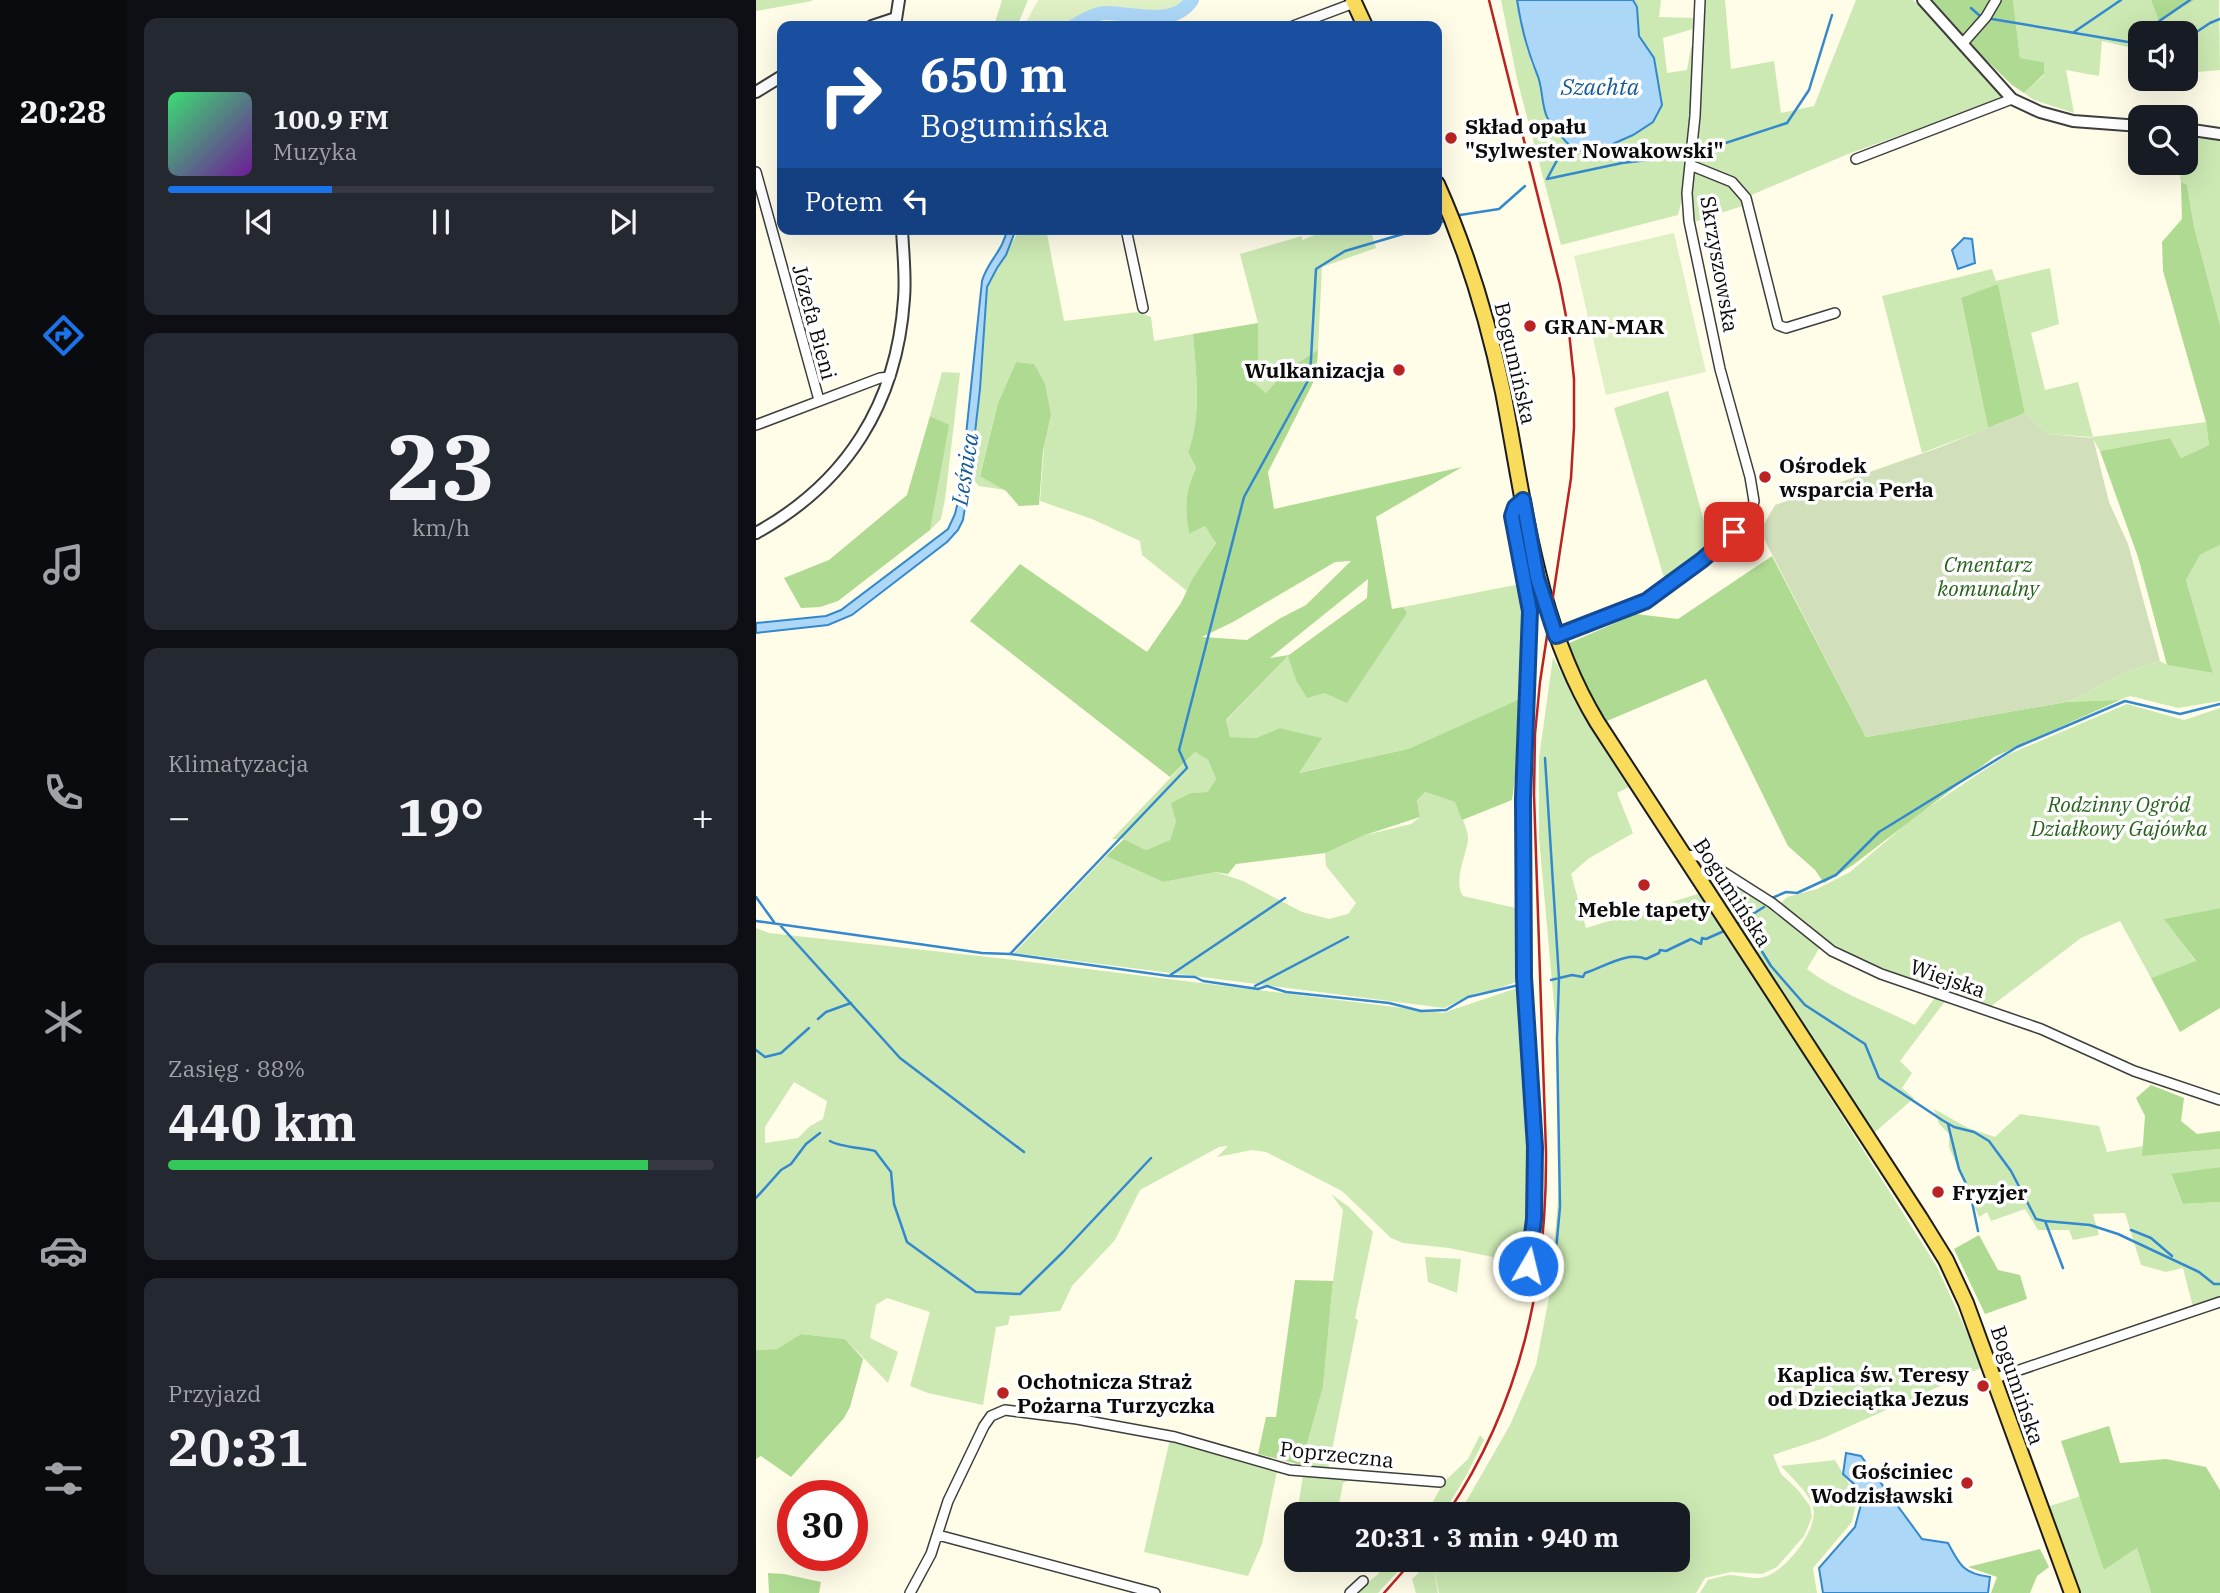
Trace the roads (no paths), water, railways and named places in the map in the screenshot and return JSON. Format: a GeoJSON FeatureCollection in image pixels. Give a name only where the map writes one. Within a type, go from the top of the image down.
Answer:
{"type":"FeatureCollection","features":[{"type":"Feature","properties":{"kind":"main road"},"geometry":{"type":"LineString","coordinates":[[1354,1],[1363,21]]}},
{"type":"Feature","properties":{"kind":"main road","name":"Bogumińska"},"geometry":{"type":"LineString","coordinates":[[1442,196],[1462,243],[1496,359],[1537,578],[1556,636],[1580,695],[1946,1260],[1966,1303],[2072,1593]]}},
{"type":"Feature","properties":{"kind":"street"},"geometry":{"type":"LineString","coordinates":[[896,21],[899,0]]}},
{"type":"Feature","properties":{"kind":"street","name":"Skrzyszowska"},"geometry":{"type":"LineString","coordinates":[[1556,636],[1646,601],[1702,560],[1750,518],[1754,501],[1750,477],[1720,369],[1689,221],[1687,193],[1695,116],[1700,0]]}},
{"type":"Feature","properties":{"kind":"street"},"geometry":{"type":"LineString","coordinates":[[1923,0],[2012,99],[2040,112],[2073,121],[2128,125]]}},
{"type":"Feature","properties":{"kind":"street"},"geometry":{"type":"LineString","coordinates":[[1963,43],[1986,17],[1996,0]]}},
{"type":"Feature","properties":{"kind":"street"},"geometry":{"type":"LineString","coordinates":[[1305,21],[1354,1]]}},
{"type":"Feature","properties":{"kind":"street"},"geometry":{"type":"LineString","coordinates":[[756,92],[777,79]]}},
{"type":"Feature","properties":{"kind":"street"},"geometry":{"type":"LineString","coordinates":[[1856,159],[2012,99]]}},
{"type":"Feature","properties":{"kind":"street"},"geometry":{"type":"LineString","coordinates":[[2198,131],[2220,134]]}},
{"type":"Feature","properties":{"kind":"street","name":"Skrzyszowska"},"geometry":{"type":"LineString","coordinates":[[1690,165],[1732,182],[1746,198],[1779,325],[1786,328],[1835,313]]}},
{"type":"Feature","properties":{"kind":"street","name":"Józefa Bieni"},"geometry":{"type":"LineString","coordinates":[[756,172],[819,400]]}},
{"type":"Feature","properties":{"kind":"street"},"geometry":{"type":"LineString","coordinates":[[756,533],[788,515],[808,498],[841,465],[869,425],[890,377],[900,340],[904,297],[902,235]]}},
{"type":"Feature","properties":{"kind":"street"},"geometry":{"type":"LineString","coordinates":[[1127,235],[1143,308]]}},
{"type":"Feature","properties":{"kind":"street"},"geometry":{"type":"LineString","coordinates":[[756,425],[880,378],[890,377]]}},
{"type":"Feature","properties":{"kind":"street"},"geometry":{"type":"LineString","coordinates":[[1523,500],[1515,507],[1512,516],[1530,611],[1523,799],[1524,977],[1535,1147],[1534,1219],[1528,1266]]}},
{"type":"Feature","properties":{"kind":"street","name":"Wiejska"},"geometry":{"type":"LineString","coordinates":[[1684,855],[1699,856],[1772,903],[1832,951],[1856,963],[2041,1029],[2134,1071],[2220,1100]]}},
{"type":"Feature","properties":{"kind":"street"},"geometry":{"type":"LineString","coordinates":[[1993,1379],[2220,1302]]}},
{"type":"Feature","properties":{"kind":"street","name":"Poprzeczna"},"geometry":{"type":"LineString","coordinates":[[910,1593],[928,1561],[948,1501],[984,1426],[991,1416],[1005,1410],[1077,1419],[1175,1437],[1290,1470],[1440,1482]]}},
{"type":"Feature","properties":{"kind":"street"},"geometry":{"type":"LineString","coordinates":[[938,1535],[1155,1593]]}},
{"type":"Feature","properties":{"kind":"street"},"geometry":{"type":"LineString","coordinates":[[1350,1593],[1363,1581]]}},
{"type":"Feature","properties":{"kind":"water","name":"Szachta"},"geometry":{"type":"Polygon","coordinates":[[[1517,0],[1633,0],[1637,7],[1639,36],[1654,58],[1662,105],[1653,122],[1633,135],[1597,151],[1575,151],[1547,117],[1517,0]]]}},
{"type":"Feature","properties":{"kind":"water"},"geometry":{"type":"Polygon","coordinates":[[[1014,235],[1006,255],[987,287],[980,389],[970,476],[963,520],[958,530],[947,542],[852,615],[828,625],[756,633],[756,623],[826,616],[841,610],[948,529],[960,493],[982,281],[1005,236],[1014,235]]]}},
{"type":"Feature","properties":{"kind":"water"},"geometry":{"type":"Polygon","coordinates":[[[1964,238],[1972,239],[1975,263],[1958,269],[1952,250],[1964,238]]]}},
{"type":"Feature","properties":{"kind":"water"},"geometry":{"type":"Polygon","coordinates":[[[1846,1453],[1861,1456],[1922,1539],[1948,1543],[1964,1568],[1974,1574],[1990,1577],[1988,1593],[1823,1593],[1819,1568],[1855,1527],[1863,1497],[1843,1474],[1846,1453]]]}},
{"type":"Feature","properties":{"kind":"waterway","name":"Leśnica"},"geometry":{"type":"LineString","coordinates":[[1083,21],[1104,13],[1163,17],[1184,9],[1192,0]]}},
{"type":"Feature","properties":{"kind":"waterway"},"geometry":{"type":"LineString","coordinates":[[2074,32],[2121,0]]}},
{"type":"Feature","properties":{"kind":"waterway"},"geometry":{"type":"LineString","coordinates":[[2159,21],[2190,0]]}},
{"type":"Feature","properties":{"kind":"waterway"},"geometry":{"type":"LineString","coordinates":[[1971,8],[1980,16]]}},
{"type":"Feature","properties":{"kind":"waterway"},"geometry":{"type":"LineString","coordinates":[[1698,152],[1787,123],[1809,90],[1832,15]]}},
{"type":"Feature","properties":{"kind":"waterway"},"geometry":{"type":"LineString","coordinates":[[1992,19],[2128,42]]}},
{"type":"Feature","properties":{"kind":"waterway"},"geometry":{"type":"LineString","coordinates":[[2198,31],[2220,19]]}},
{"type":"Feature","properties":{"kind":"waterway"},"geometry":{"type":"LineString","coordinates":[[1547,179],[1563,149]]}},
{"type":"Feature","properties":{"kind":"waterway"},"geometry":{"type":"LineString","coordinates":[[1547,179],[1622,163],[1682,156]]}},
{"type":"Feature","properties":{"kind":"waterway"},"geometry":{"type":"LineString","coordinates":[[1460,215],[1499,209],[1525,186]]}},
{"type":"Feature","properties":{"kind":"waterway"},"geometry":{"type":"LineString","coordinates":[[1010,954],[1187,768],[1179,750],[1244,497],[1310,377],[1316,269],[1345,251],[1400,235]]}},
{"type":"Feature","properties":{"kind":"waterway"},"geometry":{"type":"LineString","coordinates":[[1772,898],[1786,892],[1797,893],[1836,875],[1879,832],[2017,747],[2125,701],[2180,714],[2220,704]]}},
{"type":"Feature","properties":{"kind":"waterway"},"geometry":{"type":"LineString","coordinates":[[1545,758],[1559,978],[1557,1038],[1560,1207],[1555,1261]]}},
{"type":"Feature","properties":{"kind":"waterway"},"geometry":{"type":"LineString","coordinates":[[756,897],[774,922]]}},
{"type":"Feature","properties":{"kind":"waterway"},"geometry":{"type":"LineString","coordinates":[[1169,976],[1285,898]]}},
{"type":"Feature","properties":{"kind":"waterway"},"geometry":{"type":"LineString","coordinates":[[1737,924],[1764,907]]}},
{"type":"Feature","properties":{"kind":"waterway"},"geometry":{"type":"LineString","coordinates":[[756,921],[982,953],[1010,954],[1169,976],[1195,977],[1203,981],[1258,989],[1267,986],[1286,992],[1389,1003],[1421,1011],[1446,1010],[1468,997],[1519,985]]}},
{"type":"Feature","properties":{"kind":"waterway"},"geometry":{"type":"LineString","coordinates":[[1743,921],[1771,966],[1805,1005],[1865,1044],[1879,1078],[1954,1127],[1974,1132],[1989,1141],[2011,1171],[2036,1219],[2045,1221],[2063,1268]]}},
{"type":"Feature","properties":{"kind":"waterway"},"geometry":{"type":"LineString","coordinates":[[779,924],[900,1058],[1024,1152]]}},
{"type":"Feature","properties":{"kind":"waterway"},"geometry":{"type":"LineString","coordinates":[[1551,980],[1572,975],[1583,977],[1585,973],[1623,958],[1646,959],[1660,950],[1666,951],[1691,939],[1701,944],[1702,938],[1706,939],[1724,931]]}},
{"type":"Feature","properties":{"kind":"waterway"},"geometry":{"type":"LineString","coordinates":[[1255,986],[1348,937]]}},
{"type":"Feature","properties":{"kind":"waterway"},"geometry":{"type":"LineString","coordinates":[[818,1019],[826,1012],[851,1003]]}},
{"type":"Feature","properties":{"kind":"waterway"},"geometry":{"type":"LineString","coordinates":[[756,1050],[765,1057],[781,1053],[809,1028]]}},
{"type":"Feature","properties":{"kind":"waterway"},"geometry":{"type":"LineString","coordinates":[[1948,1124],[1959,1169],[1970,1192],[1978,1231]]}},
{"type":"Feature","properties":{"kind":"waterway"},"geometry":{"type":"LineString","coordinates":[[756,1198],[781,1170],[791,1164],[806,1144],[820,1133]]}},
{"type":"Feature","properties":{"kind":"waterway"},"geometry":{"type":"LineString","coordinates":[[830,1141],[875,1151],[891,1172],[894,1204],[907,1242],[976,1292],[1020,1294],[1151,1158]]}},
{"type":"Feature","properties":{"kind":"waterway"},"geometry":{"type":"LineString","coordinates":[[2045,1221],[2090,1225],[2118,1234],[2199,1272],[2214,1284],[2220,1284]]}},
{"type":"Feature","properties":{"kind":"waterway"},"geometry":{"type":"LineString","coordinates":[[2131,1230],[2151,1238],[2172,1256]]}},
{"type":"Feature","properties":{"kind":"railway"},"geometry":{"type":"LineString","coordinates":[[1454,1502],[1494,1429],[1511,1385],[1525,1341],[1541,1249],[1546,1152],[1534,795],[1535,734],[1540,682],[1571,478],[1574,427],[1574,379],[1560,285],[1489,0]]}},
{"type":"Feature","properties":{"kind":"railway"},"geometry":{"type":"LineString","coordinates":[[1384,1593],[1403,1572]]}},
{"type":"Feature","properties":{"kind":"place","name":"Skład opału \"Sylwester Nowakowski\""},"geometry":{"type":"Point","coordinates":[1451,138]}},
{"type":"Feature","properties":{"kind":"place","name":"GRAN-MAR"},"geometry":{"type":"Point","coordinates":[1530,326]}},
{"type":"Feature","properties":{"kind":"place","name":"Wulkanizacja"},"geometry":{"type":"Point","coordinates":[1399,370]}},
{"type":"Feature","properties":{"kind":"place","name":"Ośrodek wsparcia Perła"},"geometry":{"type":"Point","coordinates":[1765,477]}},
{"type":"Feature","properties":{"kind":"place","name":"Meble tapety"},"geometry":{"type":"Point","coordinates":[1644,885]}},
{"type":"Feature","properties":{"kind":"place","name":"Fryzjer"},"geometry":{"type":"Point","coordinates":[1938,1192]}},
{"type":"Feature","properties":{"kind":"place","name":"Kaplica św. Teresy od Dzieciątka Jezus"},"geometry":{"type":"Point","coordinates":[1983,1386]}},
{"type":"Feature","properties":{"kind":"place","name":"Ochotnicza Straż Pożarna Turzyczka"},"geometry":{"type":"Point","coordinates":[1003,1393]}},
{"type":"Feature","properties":{"kind":"place","name":"Gościniec Wodzisławski"},"geometry":{"type":"Point","coordinates":[1967,1483]}},
{"type":"Feature","properties":{"kind":"park label","name":"Cmentarz komunalny"},"geometry":{"type":"Point","coordinates":[1988,576]}},
{"type":"Feature","properties":{"kind":"park label","name":"Rodzinny Ogród Działkowy Gajówka"},"geometry":{"type":"Point","coordinates":[2119,816]}}]}
